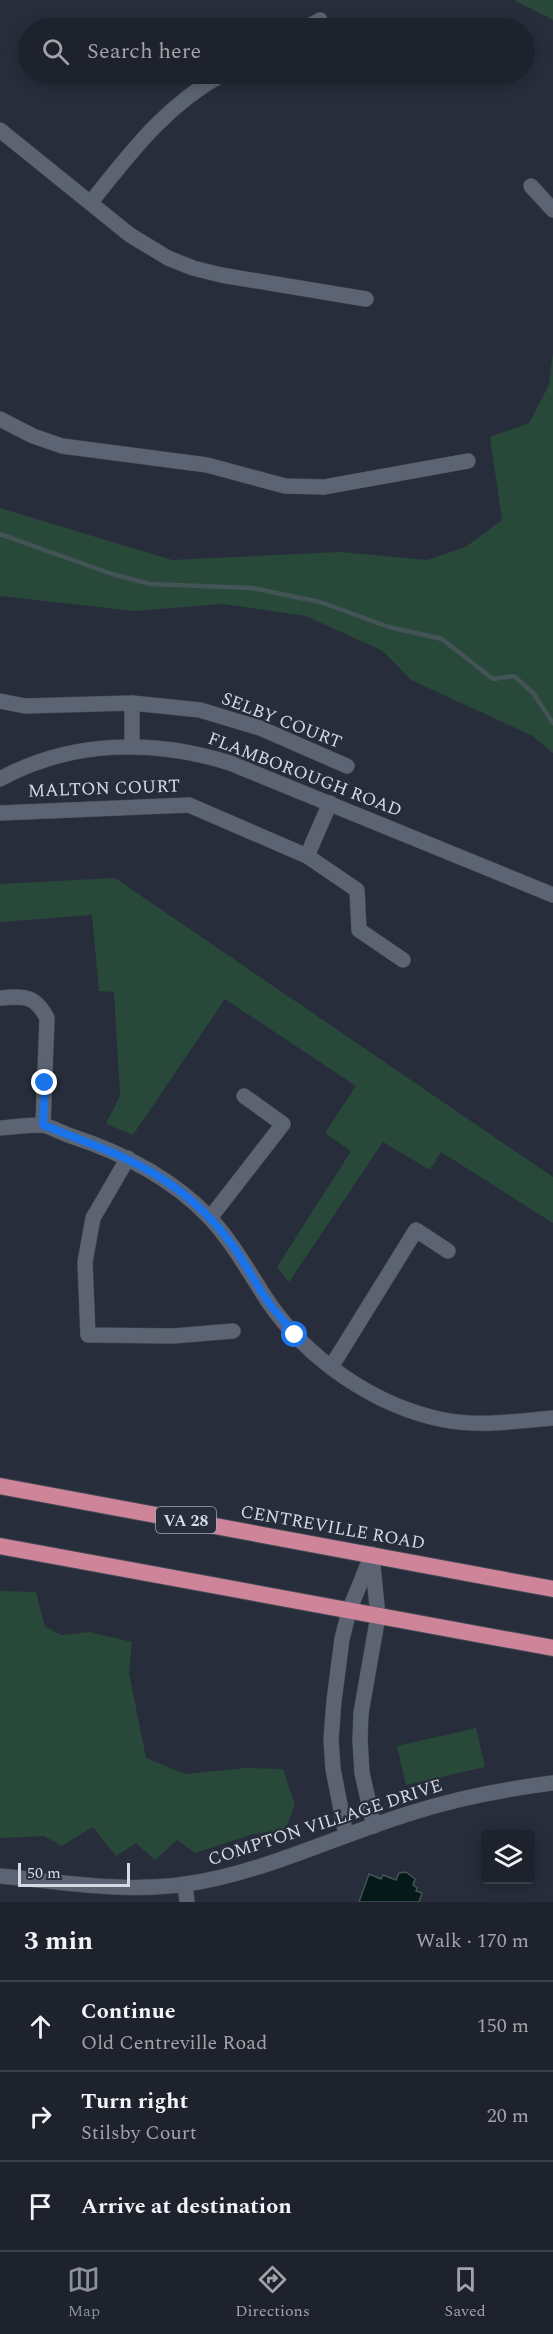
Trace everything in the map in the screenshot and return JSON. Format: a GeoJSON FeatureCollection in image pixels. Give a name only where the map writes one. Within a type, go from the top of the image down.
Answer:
{"type":"FeatureCollection","features":[{"type":"Feature","properties":{"kind":"highway","name":"CENTREVILLE ROAD"},"geometry":{"type":"LineString","coordinates":[[0,1486],[553,1588]]}},
{"type":"Feature","properties":{"kind":"highway"},"geometry":{"type":"LineString","coordinates":[[0,1546],[553,1648]]}},
{"type":"Feature","properties":{"kind":"street"},"geometry":{"type":"LineString","coordinates":[[91,202],[160,119],[179,102],[207,84]]}},
{"type":"Feature","properties":{"kind":"street"},"geometry":{"type":"LineString","coordinates":[[0,130],[144,245],[168,258],[193,268],[221,275],[366,299]]}},
{"type":"Feature","properties":{"kind":"street"},"geometry":{"type":"LineString","coordinates":[[531,186],[553,210]]}},
{"type":"Feature","properties":{"kind":"street"},"geometry":{"type":"LineString","coordinates":[[0,419],[33,436],[62,446],[207,465],[296,487],[324,487],[468,461]]}},
{"type":"Feature","properties":{"kind":"street","name":"SELBY COURT"},"geometry":{"type":"LineString","coordinates":[[0,701],[25,706],[132,703],[200,710],[260,728],[347,766]]}},
{"type":"Feature","properties":{"kind":"street"},"geometry":{"type":"LineString","coordinates":[[132,703],[132,746]]}},
{"type":"Feature","properties":{"kind":"street","name":"FLAMBOROUGH ROAD"},"geometry":{"type":"LineString","coordinates":[[0,779],[51,758],[88,750],[132,746],[170,749],[210,757],[330,803],[553,895]]}},
{"type":"Feature","properties":{"kind":"street"},"geometry":{"type":"LineString","coordinates":[[306,856],[330,803]]}},
{"type":"Feature","properties":{"kind":"street","name":"MALTON COURT"},"geometry":{"type":"LineString","coordinates":[[0,813],[189,805],[306,856],[357,890],[359,930],[403,960]]}},
{"type":"Feature","properties":{"kind":"street"},"geometry":{"type":"LineString","coordinates":[[0,998],[20,996],[40,1004],[47,1018],[43,1125]]}},
{"type":"Feature","properties":{"kind":"street"},"geometry":{"type":"LineString","coordinates":[[210,1218],[283,1124],[244,1096]]}},
{"type":"Feature","properties":{"kind":"street"},"geometry":{"type":"LineString","coordinates":[[0,1128],[43,1125],[128,1158],[166,1180],[210,1218],[241,1257],[268,1302],[295,1335],[331,1367],[371,1392],[395,1404],[442,1419],[483,1423],[553,1418]]}},
{"type":"Feature","properties":{"kind":"street"},"geometry":{"type":"LineString","coordinates":[[128,1158],[93,1218],[85,1262],[87,1335],[173,1336],[233,1331]]}},
{"type":"Feature","properties":{"kind":"street"},"geometry":{"type":"LineString","coordinates":[[331,1367],[416,1230],[448,1251]]}},
{"type":"Feature","properties":{"kind":"street"},"geometry":{"type":"LineString","coordinates":[[346,1835],[333,1769],[331,1739],[340,1650],[349,1611],[372,1554]]}},
{"type":"Feature","properties":{"kind":"street"},"geometry":{"type":"LineString","coordinates":[[372,1554],[378,1616],[361,1713],[360,1741],[362,1773],[374,1826]]}},
{"type":"Feature","properties":{"kind":"street","name":"COMPTON VILLAGE DRIVE"},"geometry":{"type":"LineString","coordinates":[[0,1876],[133,1888],[185,1884],[242,1872],[411,1813],[457,1800],[553,1783]]}},
{"type":"Feature","properties":{"kind":"street"},"geometry":{"type":"LineString","coordinates":[[185,1884],[187,1902]]}},
{"type":"Feature","properties":{"kind":"green space"},"geometry":{"type":"Polygon","coordinates":[[[513,0],[553,0],[553,20],[513,0]]]}},
{"type":"Feature","properties":{"kind":"green space"},"geometry":{"type":"Polygon","coordinates":[[[553,352],[553,753],[531,735],[411,680],[383,651],[306,616],[223,604],[135,611],[0,596],[0,508],[172,560],[340,552],[428,560],[467,546],[502,520],[490,437],[529,423],[549,385],[553,352]]]}},
{"type":"Feature","properties":{"kind":"green space"},"geometry":{"type":"Polygon","coordinates":[[[115,878],[553,1177],[553,1223],[441,1152],[430,1170],[383,1142],[289,1282],[277,1267],[351,1151],[325,1133],[356,1086],[225,999],[133,1135],[106,1124],[120,1096],[114,992],[99,991],[92,915],[0,922],[0,884],[115,878]]]}},
{"type":"Feature","properties":{"kind":"green space"},"geometry":{"type":"Polygon","coordinates":[[[0,1591],[36,1592],[45,1627],[62,1635],[89,1632],[132,1642],[129,1673],[146,1758],[185,1774],[246,1768],[283,1769],[295,1805],[285,1830],[253,1834],[195,1853],[177,1840],[155,1860],[136,1843],[116,1856],[93,1827],[62,1846],[44,1836],[0,1838],[0,1591]]]}},
{"type":"Feature","properties":{"kind":"green space"},"geometry":{"type":"Polygon","coordinates":[[[476,1728],[485,1767],[406,1785],[397,1746],[476,1728]]]}},
{"type":"Feature","properties":{"kind":"shaded area"},"geometry":{"type":"Polygon","coordinates":[[[406,1872],[415,1879],[413,1885],[417,1888],[416,1891],[422,1893],[419,1902],[359,1902],[369,1874],[381,1879],[383,1875],[396,1880],[399,1873],[406,1872]]]}},
{"type":"Feature","properties":{"kind":"waterway"},"geometry":{"type":"LineString","coordinates":[[0,534],[112,574],[150,584],[252,588],[320,602],[389,627],[442,639],[493,679],[514,676],[534,694],[553,723]]}},
{"type":"Feature","properties":{"kind":"route"},"geometry":{"type":"LineString","coordinates":[[45,1083],[43,1125],[118,1153],[156,1173],[187,1196],[227,1238],[268,1302],[295,1335]]}}]}
